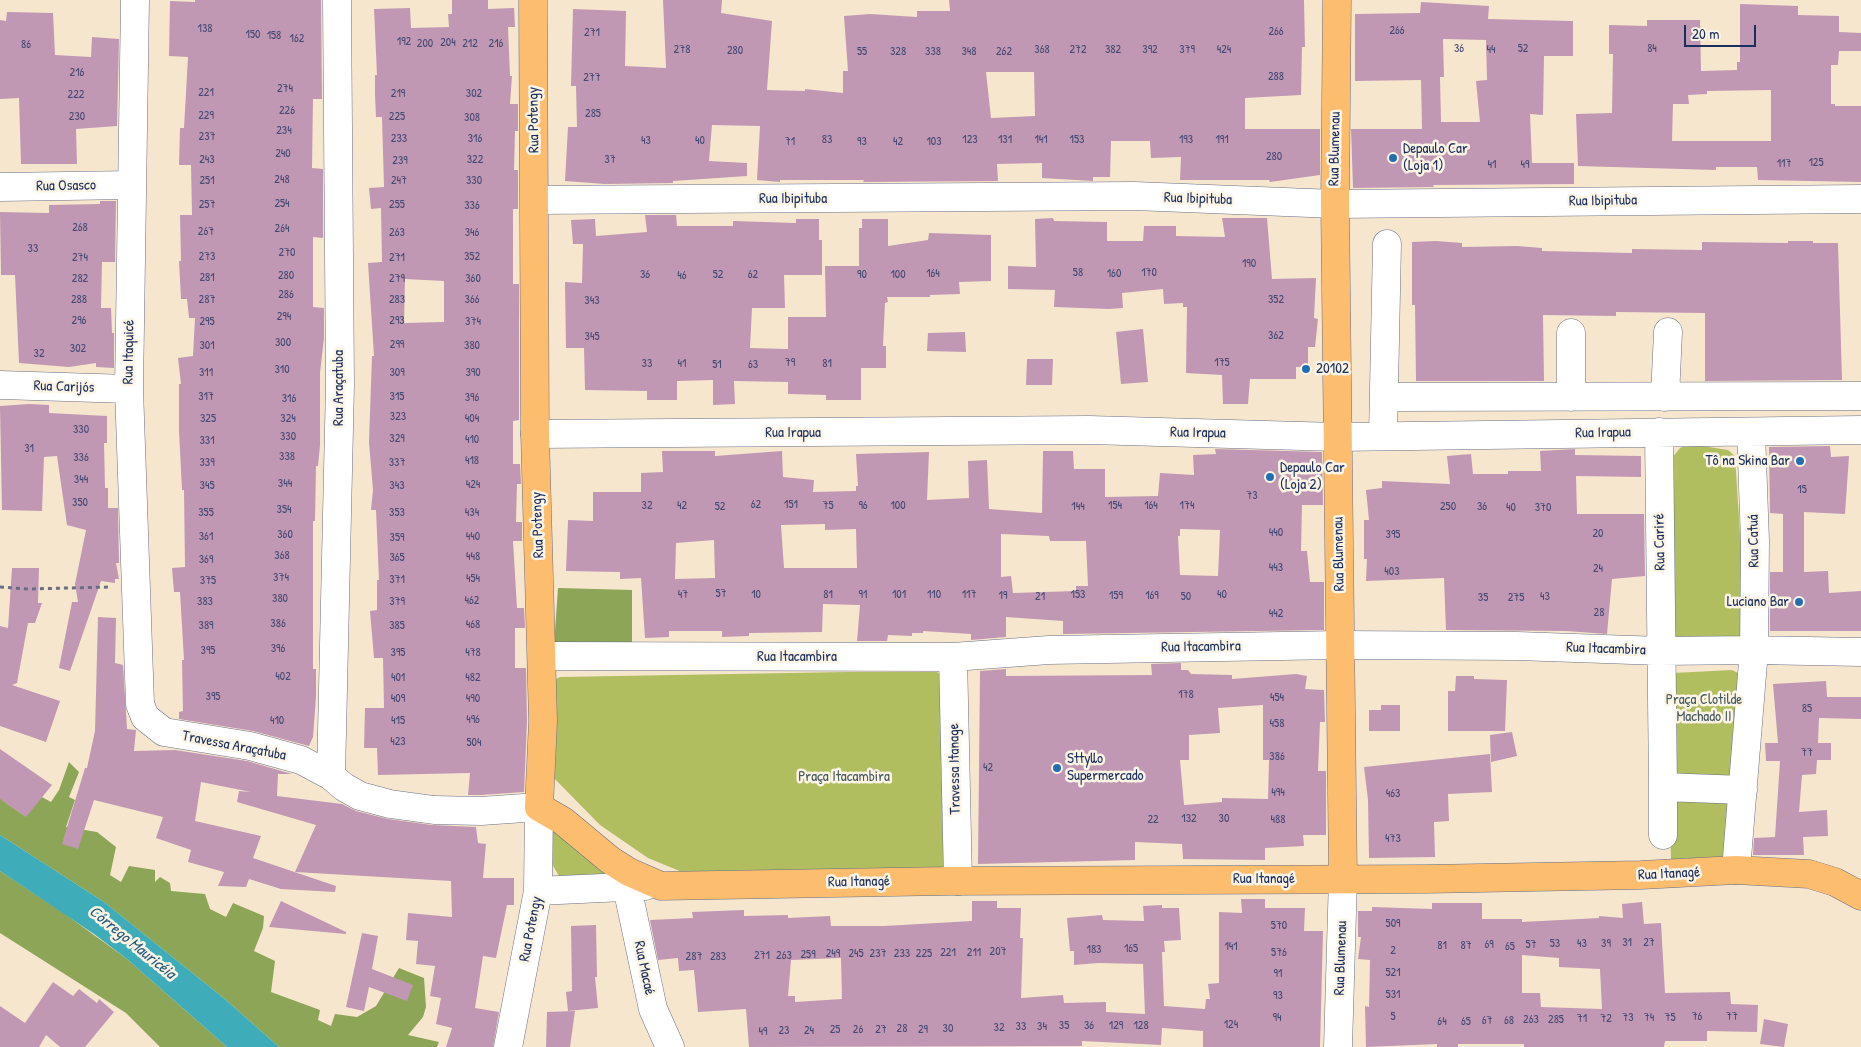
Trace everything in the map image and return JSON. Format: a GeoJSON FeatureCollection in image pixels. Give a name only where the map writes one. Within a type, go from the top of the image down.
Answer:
{"type":"FeatureCollection","features":[{"type":"Feature","properties":{"kind":"main road","name":"Rua Potengy"},"geometry":{"type":"LineString","coordinates":[[533,0],[536,200],[535,434],[543,721],[539,807]]}},
{"type":"Feature","properties":{"kind":"main road","name":"Rua Blumenau"},"geometry":{"type":"LineString","coordinates":[[1337,0],[1335,204],[1343,878]]}},
{"type":"Feature","properties":{"kind":"main road","name":"Rua Itanagé"},"geometry":{"type":"LineString","coordinates":[[539,807],[563,822],[585,841],[623,868],[661,886],[958,881],[1632,876],[1736,870],[1809,874],[1834,882],[1861,896]]}},
{"type":"Feature","properties":{"kind":"street","name":"Rua Itaquicé"},"geometry":{"type":"LineString","coordinates":[[135,0],[129,390],[140,704]]}},
{"type":"Feature","properties":{"kind":"street","name":"Rua Araçatuba"},"geometry":{"type":"LineString","coordinates":[[331,776],[340,384],[337,0]]}},
{"type":"Feature","properties":{"kind":"street","name":"Rua Osasco"},"geometry":{"type":"LineString","coordinates":[[0,187],[132,185]]}},
{"type":"Feature","properties":{"kind":"street","name":"Rua Ibipituba"},"geometry":{"type":"LineString","coordinates":[[536,200],[1134,196],[1335,204],[1861,199]]}},
{"type":"Feature","properties":{"kind":"street"},"geometry":{"type":"LineString","coordinates":[[1383,436],[1387,244]]}},
{"type":"Feature","properties":{"kind":"street"},"geometry":{"type":"LineString","coordinates":[[1665,397],[1668,332]]}},
{"type":"Feature","properties":{"kind":"street"},"geometry":{"type":"LineString","coordinates":[[1571,334],[1571,396]]}},
{"type":"Feature","properties":{"kind":"street","name":"Rua Carijós"},"geometry":{"type":"LineString","coordinates":[[0,385],[129,390]]}},
{"type":"Feature","properties":{"kind":"street"},"geometry":{"type":"LineString","coordinates":[[1385,397],[1861,396]]}},
{"type":"Feature","properties":{"kind":"street","name":"Rua Irapua"},"geometry":{"type":"LineString","coordinates":[[535,434],[1089,430],[1337,437],[1861,430]]}},
{"type":"Feature","properties":{"kind":"street","name":"Rua Cariré"},"geometry":{"type":"LineString","coordinates":[[1659,432],[1663,835]]}},
{"type":"Feature","properties":{"kind":"street","name":"Rua Catuá"},"geometry":{"type":"LineString","coordinates":[[1736,870],[1754,650],[1755,541],[1751,432]]}},
{"type":"Feature","properties":{"kind":"street","name":"Rua Itacambira"},"geometry":{"type":"LineString","coordinates":[[542,656],[953,658],[1049,650],[1340,645],[1516,646],[1661,652],[1754,650],[1861,652]]}},
{"type":"Feature","properties":{"kind":"street","name":"Travessa Itanage"},"geometry":{"type":"LineString","coordinates":[[953,658],[958,881]]}},
{"type":"Feature","properties":{"kind":"street","name":"Travessa Araçatuba"},"geometry":{"type":"LineString","coordinates":[[140,704],[145,717],[164,732],[250,746],[301,760],[331,776],[344,787],[360,796],[390,804],[434,810],[472,811],[539,807]]}},
{"type":"Feature","properties":{"kind":"street"},"geometry":{"type":"LineString","coordinates":[[1663,787],[1743,790]]}},
{"type":"Feature","properties":{"kind":"street","name":"Rua Potengy"},"geometry":{"type":"LineString","coordinates":[[508,1047],[538,891],[539,807]]}},
{"type":"Feature","properties":{"kind":"street","name":"Rua Blumenau"},"geometry":{"type":"LineString","coordinates":[[1338,1047],[1343,878]]}},
{"type":"Feature","properties":{"kind":"street","name":"Rua Itanagé"},"geometry":{"type":"LineString","coordinates":[[538,891],[661,886]]}},
{"type":"Feature","properties":{"kind":"street","name":"Rua Macaé"},"geometry":{"type":"LineString","coordinates":[[627,887],[653,1009],[670,1047]]}},
{"type":"Feature","properties":{"kind":"path"},"geometry":{"type":"LineString","coordinates":[[0,587],[28,589],[136,587]]}},
{"type":"Feature","properties":{"kind":"green space"},"geometry":{"type":"Polygon","coordinates":[[[1690,444],[1728,450],[1735,456],[1747,644],[1665,637],[1672,458],[1680,448],[1690,444]]]}},
{"type":"Feature","properties":{"kind":"green space"},"geometry":{"type":"Polygon","coordinates":[[[558,588],[632,590],[632,649],[554,646],[558,588]]]}},
{"type":"Feature","properties":{"kind":"green space","name":"Praça Clotilde Machado II"},"geometry":{"type":"Polygon","coordinates":[[[1732,670],[1742,675],[1729,858],[1671,863],[1668,685],[1673,673],[1732,670]]]}},
{"type":"Feature","properties":{"kind":"green space","name":"Praça Itacambira"},"geometry":{"type":"Polygon","coordinates":[[[937,672],[949,683],[949,881],[682,872],[648,858],[600,825],[551,775],[550,682],[560,677],[937,672]]]}},
{"type":"Feature","properties":{"kind":"green space"},"geometry":{"type":"Polygon","coordinates":[[[0,762],[13,785],[6,803],[25,816],[42,797],[51,802],[59,790],[69,762],[79,772],[69,797],[75,800],[66,827],[97,832],[116,847],[110,875],[121,882],[129,866],[155,870],[155,882],[160,877],[170,883],[171,891],[205,894],[210,909],[226,917],[233,903],[264,916],[263,928],[254,951],[275,961],[271,992],[320,1010],[318,1020],[331,1026],[335,1014],[357,1017],[376,1006],[399,968],[424,978],[426,1007],[423,1017],[408,1035],[439,1042],[437,1047],[279,1047],[226,1000],[104,902],[0,835],[0,762]]]}},
{"type":"Feature","properties":{"kind":"green space"},"geometry":{"type":"Polygon","coordinates":[[[548,816],[621,873],[569,884],[559,876],[552,864],[548,816]]]}},
{"type":"Feature","properties":{"kind":"green space"},"geometry":{"type":"Polygon","coordinates":[[[0,871],[65,914],[127,959],[227,1047],[160,1047],[126,1013],[0,933],[0,871]]]}},
{"type":"Feature","properties":{"kind":"water","name":"Córrego Mauricéia"},"geometry":{"type":"Polygon","coordinates":[[[0,835],[104,902],[226,1000],[279,1047],[227,1047],[127,959],[94,934],[0,871],[0,835]]]}},
{"type":"Feature","properties":{"kind":"building"},"geometry":{"type":"Polygon","coordinates":[[[195,0],[321,0],[322,99],[313,99],[312,168],[323,169],[323,238],[313,237],[313,307],[324,308],[324,338],[320,373],[320,445],[318,466],[316,466],[315,521],[313,521],[313,669],[316,669],[316,697],[313,737],[309,746],[253,731],[179,719],[179,712],[183,711],[182,660],[184,660],[180,592],[174,592],[172,568],[185,567],[184,490],[182,490],[179,431],[179,384],[181,384],[178,358],[193,356],[195,318],[189,318],[187,299],[181,299],[179,261],[181,261],[180,215],[192,215],[191,165],[179,165],[180,128],[184,128],[188,57],[169,56],[170,1],[195,2],[195,0]]]}},
{"type":"Feature","properties":{"kind":"building"},"geometry":{"type":"Polygon","coordinates":[[[452,0],[488,0],[488,9],[514,8],[515,27],[508,27],[510,76],[512,76],[510,104],[518,104],[518,131],[515,131],[514,170],[518,170],[518,209],[513,209],[513,284],[519,284],[519,420],[513,421],[513,464],[520,464],[521,484],[517,484],[516,522],[522,522],[522,541],[513,541],[517,608],[524,608],[525,628],[515,628],[515,668],[526,668],[527,721],[524,792],[481,795],[468,795],[470,773],[378,775],[377,748],[364,748],[365,708],[384,708],[383,658],[374,658],[370,611],[377,610],[377,580],[379,580],[376,510],[371,510],[373,490],[369,442],[372,356],[374,356],[368,263],[382,262],[381,208],[371,209],[369,188],[384,187],[382,117],[376,117],[375,75],[377,75],[374,9],[410,8],[411,28],[449,27],[448,14],[452,14],[452,0]],[[405,279],[404,323],[444,322],[444,281],[405,279]]]}},
{"type":"Feature","properties":{"kind":"building"},"geometry":{"type":"Polygon","coordinates":[[[663,0],[722,0],[721,13],[772,21],[767,90],[805,91],[805,89],[843,93],[843,71],[848,71],[844,16],[870,14],[917,17],[917,11],[950,11],[949,0],[1304,0],[1305,47],[1302,47],[1301,95],[1245,98],[1245,129],[1320,129],[1320,175],[1270,182],[1269,180],[1180,180],[1181,157],[1151,158],[1150,141],[1111,141],[1110,177],[1093,177],[1093,181],[1042,178],[1042,163],[997,164],[998,181],[863,182],[864,180],[780,180],[780,182],[757,180],[760,126],[712,125],[709,161],[747,163],[747,176],[673,181],[673,183],[605,184],[565,181],[568,127],[577,127],[576,86],[571,86],[573,9],[626,11],[625,66],[666,68],[663,0]],[[986,72],[991,118],[1035,116],[1034,72],[986,72]]]}},
{"type":"Feature","properties":{"kind":"building"},"geometry":{"type":"Polygon","coordinates":[[[1421,2],[1489,6],[1488,19],[1573,21],[1573,56],[1544,56],[1543,115],[1530,114],[1532,163],[1574,163],[1574,184],[1433,185],[1434,187],[1353,188],[1351,129],[1422,129],[1421,80],[1355,81],[1355,14],[1420,13],[1421,2]],[[1443,39],[1444,77],[1440,77],[1441,122],[1480,122],[1476,81],[1487,80],[1486,40],[1443,39]]]}},
{"type":"Feature","properties":{"kind":"building"},"geometry":{"type":"Polygon","coordinates":[[[1740,4],[1798,6],[1798,15],[1839,16],[1839,32],[1861,33],[1861,51],[1839,51],[1838,65],[1831,65],[1831,104],[1835,104],[1835,106],[1861,106],[1861,182],[1758,180],[1757,167],[1716,167],[1716,170],[1578,166],[1576,114],[1612,113],[1613,54],[1609,54],[1609,25],[1647,26],[1647,20],[1700,20],[1701,71],[1737,70],[1737,62],[1740,62],[1740,4]],[[1771,90],[1707,91],[1707,94],[1688,95],[1689,104],[1673,104],[1672,141],[1771,141],[1771,90]]]}},
{"type":"Feature","properties":{"kind":"building"},"geometry":{"type":"Polygon","coordinates":[[[7,12],[53,13],[55,55],[91,57],[92,37],[119,39],[117,126],[76,129],[77,164],[21,164],[19,98],[0,99],[0,20],[6,21],[7,12]]]}},
{"type":"Feature","properties":{"kind":"building"},"geometry":{"type":"Polygon","coordinates":[[[100,201],[116,201],[115,262],[102,262],[101,308],[111,308],[112,333],[114,333],[114,368],[96,367],[96,363],[69,367],[19,363],[15,275],[1,275],[0,212],[49,213],[49,205],[100,204],[100,201]]]}},
{"type":"Feature","properties":{"kind":"building"},"geometry":{"type":"Polygon","coordinates":[[[645,215],[676,215],[677,226],[733,226],[733,221],[796,223],[796,219],[819,219],[819,240],[822,240],[822,275],[784,275],[785,308],[752,308],[750,348],[788,349],[788,317],[826,317],[825,266],[859,266],[859,228],[862,228],[862,219],[888,219],[888,246],[928,240],[929,233],[991,235],[991,281],[959,282],[960,294],[930,295],[930,297],[887,297],[888,302],[885,303],[883,346],[886,346],[886,368],[861,368],[861,400],[826,400],[826,395],[788,394],[788,382],[734,381],[735,404],[713,405],[713,380],[677,381],[677,400],[647,400],[647,391],[585,390],[584,348],[566,348],[565,282],[582,283],[583,244],[573,244],[571,220],[595,219],[596,236],[647,232],[645,215]]]}},
{"type":"Feature","properties":{"kind":"building"},"geometry":{"type":"Polygon","coordinates":[[[1053,218],[1054,221],[1107,222],[1107,241],[1143,241],[1144,226],[1176,226],[1176,236],[1225,237],[1222,218],[1267,218],[1272,279],[1316,278],[1314,318],[1318,319],[1315,347],[1308,347],[1308,367],[1296,367],[1296,379],[1250,379],[1248,404],[1223,404],[1222,375],[1186,373],[1187,307],[1183,307],[1183,303],[1164,304],[1163,289],[1122,293],[1123,308],[1109,309],[1054,307],[1055,290],[1008,289],[1008,266],[1036,267],[1035,219],[1053,218]]]}},
{"type":"Feature","properties":{"kind":"building"},"geometry":{"type":"Polygon","coordinates":[[[1788,241],[1813,241],[1813,243],[1838,243],[1842,380],[1705,381],[1705,313],[1616,312],[1616,316],[1543,315],[1544,381],[1416,381],[1415,305],[1412,305],[1412,242],[1462,243],[1462,247],[1517,246],[1542,248],[1542,251],[1632,253],[1632,249],[1702,250],[1702,242],[1788,243],[1788,241]]]}},
{"type":"Feature","properties":{"kind":"building"},"geometry":{"type":"Polygon","coordinates":[[[1143,329],[1148,382],[1121,384],[1116,332],[1143,329]]]}},
{"type":"Feature","properties":{"kind":"building"},"geometry":{"type":"Polygon","coordinates":[[[965,332],[966,352],[927,351],[928,333],[965,332]]]}},
{"type":"Feature","properties":{"kind":"building"},"geometry":{"type":"Polygon","coordinates":[[[1027,359],[1053,359],[1052,385],[1026,385],[1027,359]]]}},
{"type":"Feature","properties":{"kind":"building"},"geometry":{"type":"Polygon","coordinates":[[[49,405],[49,413],[107,416],[107,443],[104,443],[105,488],[108,488],[108,508],[118,508],[119,563],[116,563],[119,579],[115,579],[115,583],[101,581],[70,671],[59,668],[72,602],[78,602],[75,584],[86,530],[67,525],[57,456],[44,457],[42,511],[2,510],[0,406],[49,405]]]}},
{"type":"Feature","properties":{"kind":"building"},"geometry":{"type":"Polygon","coordinates":[[[1830,446],[1831,457],[1849,456],[1845,514],[1804,512],[1804,572],[1828,571],[1829,593],[1861,591],[1861,631],[1770,631],[1770,572],[1783,572],[1783,514],[1770,513],[1769,447],[1830,446]]]}},
{"type":"Feature","properties":{"kind":"building"},"geometry":{"type":"Polygon","coordinates":[[[1215,449],[1322,452],[1323,505],[1302,505],[1301,551],[1307,551],[1310,582],[1324,582],[1324,630],[1063,634],[1063,621],[1006,617],[1006,637],[971,640],[971,634],[923,631],[923,633],[912,633],[912,636],[888,635],[887,641],[857,641],[860,605],[823,604],[822,632],[749,633],[749,636],[722,637],[722,631],[669,631],[669,637],[645,638],[641,578],[620,579],[620,572],[566,571],[568,520],[593,521],[593,492],[641,492],[641,473],[663,472],[662,451],[715,451],[715,456],[782,451],[783,477],[814,480],[813,492],[856,491],[856,486],[858,486],[856,454],[929,452],[927,500],[969,498],[968,461],[987,460],[989,509],[1042,513],[1043,451],[1073,451],[1074,469],[1105,469],[1105,497],[1158,496],[1160,473],[1194,475],[1193,455],[1216,454],[1215,449]],[[825,524],[781,525],[784,568],[857,568],[856,529],[825,530],[825,524]],[[1180,529],[1180,536],[1178,536],[1180,575],[1218,576],[1220,530],[1180,529]],[[1001,534],[1001,577],[1011,576],[1013,593],[1076,591],[1076,586],[1088,586],[1086,541],[1050,541],[1049,536],[1001,534]],[[714,540],[676,543],[675,579],[715,578],[714,540]]]}},
{"type":"Feature","properties":{"kind":"building"},"geometry":{"type":"Polygon","coordinates":[[[1575,449],[1575,455],[1641,456],[1641,477],[1576,476],[1577,514],[1644,514],[1645,576],[1612,579],[1607,634],[1566,631],[1446,630],[1444,578],[1366,581],[1367,559],[1364,559],[1364,520],[1369,520],[1366,490],[1382,488],[1382,481],[1450,484],[1447,456],[1471,454],[1473,474],[1508,474],[1508,471],[1541,471],[1540,451],[1575,449]]]}},
{"type":"Feature","properties":{"kind":"building"},"geometry":{"type":"Polygon","coordinates":[[[12,568],[39,568],[38,603],[42,603],[35,623],[28,623],[17,683],[12,685],[60,701],[46,742],[0,726],[0,626],[8,628],[12,568]]]}},
{"type":"Feature","properties":{"kind":"building"},"geometry":{"type":"Polygon","coordinates":[[[98,617],[116,618],[115,663],[123,665],[127,729],[136,730],[134,751],[175,750],[247,761],[292,774],[278,774],[277,796],[342,804],[356,811],[388,819],[432,825],[476,827],[478,843],[486,844],[483,878],[514,878],[514,905],[507,905],[496,958],[483,956],[475,1008],[499,1012],[493,1047],[446,1047],[452,1028],[436,1024],[441,998],[430,996],[435,966],[416,964],[418,941],[406,940],[408,913],[452,917],[451,881],[295,872],[316,825],[237,802],[239,791],[251,792],[201,782],[195,821],[261,836],[253,858],[336,886],[335,892],[281,889],[249,879],[246,887],[218,886],[224,872],[188,862],[191,850],[156,838],[163,817],[94,800],[78,849],[62,844],[85,768],[87,768],[95,731],[98,617]]]}},
{"type":"Feature","properties":{"kind":"building"},"geometry":{"type":"Polygon","coordinates":[[[1181,663],[1181,670],[1188,670],[1191,674],[1232,675],[1232,679],[1296,674],[1307,676],[1305,689],[1324,690],[1325,722],[1320,722],[1318,771],[1326,771],[1326,835],[1303,835],[1304,846],[1265,848],[1265,860],[1183,859],[1182,844],[1135,842],[1135,860],[978,864],[980,671],[1006,669],[1006,676],[1152,675],[1151,664],[1181,663]],[[1263,705],[1218,708],[1220,733],[1189,735],[1189,760],[1180,760],[1184,805],[1222,802],[1222,798],[1268,799],[1269,760],[1263,760],[1263,705]]]}},
{"type":"Feature","properties":{"kind":"building"},"geometry":{"type":"Polygon","coordinates":[[[1456,676],[1474,676],[1474,679],[1507,680],[1505,731],[1448,731],[1448,691],[1455,691],[1456,676]]]}},
{"type":"Feature","properties":{"kind":"building"},"geometry":{"type":"Polygon","coordinates":[[[1826,681],[1827,697],[1861,697],[1861,719],[1819,718],[1818,743],[1831,743],[1831,760],[1817,760],[1816,774],[1802,775],[1799,812],[1827,810],[1828,836],[1803,837],[1804,855],[1753,855],[1754,838],[1775,837],[1780,761],[1766,761],[1765,743],[1778,743],[1773,684],[1826,681]]]}},
{"type":"Feature","properties":{"kind":"building"},"geometry":{"type":"Polygon","coordinates":[[[1381,705],[1400,705],[1400,731],[1369,731],[1369,710],[1381,710],[1381,705]]]}},
{"type":"Feature","properties":{"kind":"building"},"geometry":{"type":"Polygon","coordinates":[[[1512,732],[1517,756],[1491,762],[1490,735],[1512,732]]]}},
{"type":"Feature","properties":{"kind":"building"},"geometry":{"type":"Polygon","coordinates":[[[0,749],[52,785],[26,817],[0,799],[0,749]]]}},
{"type":"Feature","properties":{"kind":"building"},"geometry":{"type":"Polygon","coordinates":[[[1490,754],[1492,792],[1448,794],[1449,821],[1434,822],[1435,857],[1369,858],[1368,800],[1364,767],[1490,754]]]}},
{"type":"Feature","properties":{"kind":"building"},"geometry":{"type":"Polygon","coordinates":[[[1241,899],[1265,899],[1265,908],[1305,908],[1304,931],[1323,931],[1320,1047],[1203,1047],[1203,1031],[1162,1028],[1161,1045],[1082,1041],[1082,1046],[749,1047],[746,1009],[698,1012],[694,970],[679,971],[678,958],[658,960],[650,920],[693,918],[692,912],[744,910],[744,916],[788,915],[788,918],[830,916],[831,926],[884,926],[972,921],[972,901],[997,901],[997,908],[1021,908],[1020,938],[1023,938],[1021,998],[1063,995],[1064,1003],[1106,1002],[1106,1012],[1145,1014],[1143,964],[1098,963],[1074,965],[1074,951],[1070,951],[1067,918],[1102,915],[1103,920],[1144,921],[1143,906],[1162,905],[1162,908],[1179,908],[1181,940],[1164,941],[1165,952],[1162,952],[1164,1006],[1205,1009],[1206,999],[1210,999],[1208,984],[1219,983],[1219,912],[1242,913],[1241,899]],[[841,958],[791,960],[788,996],[795,996],[795,1002],[842,999],[841,958]]]}},
{"type":"Feature","properties":{"kind":"building"},"geometry":{"type":"Polygon","coordinates":[[[281,901],[346,932],[346,934],[269,927],[281,901]]]}},
{"type":"Feature","properties":{"kind":"building"},"geometry":{"type":"Polygon","coordinates":[[[1642,902],[1644,924],[1661,923],[1665,993],[1730,992],[1731,1004],[1758,1005],[1757,1032],[1707,1031],[1707,1041],[1665,1041],[1664,1047],[1524,1047],[1524,1044],[1458,1044],[1458,1047],[1437,1047],[1437,1044],[1366,1047],[1365,1006],[1369,1007],[1370,960],[1358,959],[1361,937],[1358,937],[1358,911],[1372,911],[1372,907],[1432,909],[1432,903],[1482,903],[1482,919],[1522,919],[1522,922],[1599,918],[1599,916],[1623,918],[1622,904],[1642,902]],[[1522,955],[1522,993],[1540,993],[1541,1007],[1602,1009],[1600,969],[1559,967],[1559,958],[1522,955]]]}},
{"type":"Feature","properties":{"kind":"building"},"geometry":{"type":"Polygon","coordinates":[[[596,925],[597,977],[595,977],[598,1008],[568,1011],[566,992],[572,991],[571,926],[596,925]]]}},
{"type":"Feature","properties":{"kind":"building"},"geometry":{"type":"Polygon","coordinates":[[[362,933],[378,936],[372,969],[413,985],[407,1001],[369,987],[364,1011],[346,1007],[362,933]]]}},
{"type":"Feature","properties":{"kind":"building"},"geometry":{"type":"Polygon","coordinates":[[[53,982],[73,996],[79,989],[97,1003],[99,999],[114,1012],[85,1047],[60,1047],[46,1035],[39,1047],[0,1047],[0,1006],[25,1023],[53,982]]]}},
{"type":"Feature","properties":{"kind":"building"},"geometry":{"type":"Polygon","coordinates":[[[575,1011],[570,1047],[546,1047],[547,1012],[575,1011]]]}},
{"type":"Feature","properties":{"kind":"building"},"geometry":{"type":"Polygon","coordinates":[[[1764,1019],[1788,1024],[1784,1047],[1760,1044],[1764,1019]]]}},
{"type":"Feature","properties":{"kind":"place","name":"Depaulo Car (Loja 1)"},"geometry":{"type":"Point","coordinates":[1393,158]}},
{"type":"Feature","properties":{"kind":"place","name":"20102"},"geometry":{"type":"Point","coordinates":[1306,369]}},
{"type":"Feature","properties":{"kind":"place","name":"Tô na Skina Bar"},"geometry":{"type":"Point","coordinates":[1800,461]}},
{"type":"Feature","properties":{"kind":"place","name":"Depaulo Car (Loja 2)"},"geometry":{"type":"Point","coordinates":[1270,477]}},
{"type":"Feature","properties":{"kind":"place","name":"Luciano Bar"},"geometry":{"type":"Point","coordinates":[1799,602]}},
{"type":"Feature","properties":{"kind":"place","name":"Sttyllo Supermercado"},"geometry":{"type":"Point","coordinates":[1057,768]}}]}
